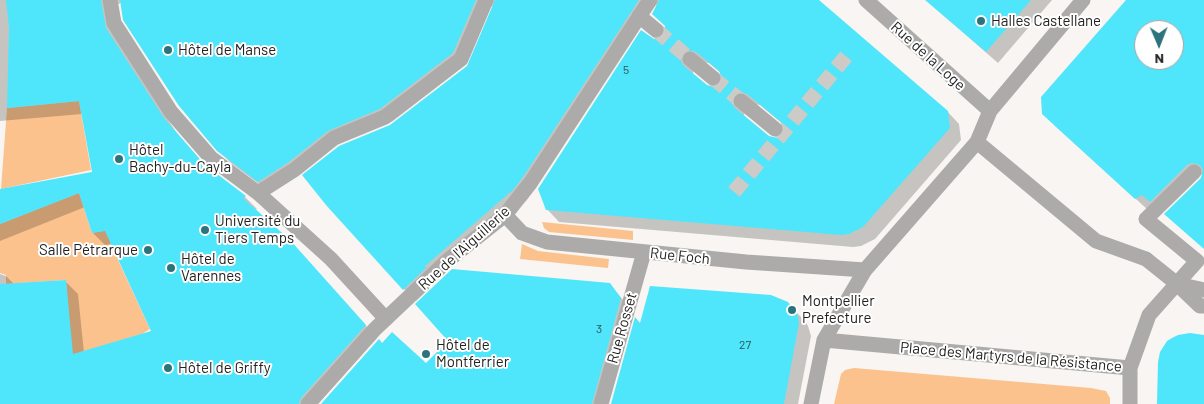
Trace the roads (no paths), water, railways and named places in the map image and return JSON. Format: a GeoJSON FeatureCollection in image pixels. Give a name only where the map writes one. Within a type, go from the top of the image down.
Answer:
{"type":"FeatureCollection","features":[{"type":"Feature","properties":{"kind":"street"},"geometry":{"type":"LineString","coordinates":[[110,0],[114,23],[171,112],[211,158],[258,193],[331,259],[386,319]]}},
{"type":"Feature","properties":{"kind":"street"},"geometry":{"type":"LineString","coordinates":[[258,193],[294,170],[334,138],[386,116],[461,59],[486,0]]}},
{"type":"Feature","properties":{"kind":"street","name":"Rue de l'Aiguillerie"},"geometry":{"type":"LineString","coordinates":[[308,404],[375,328],[447,261],[505,215],[531,182],[650,0]]}},
{"type":"Feature","properties":{"kind":"street","name":"Rue de la Loge"},"geometry":{"type":"LineString","coordinates":[[866,0],[990,112]]}},
{"type":"Feature","properties":{"kind":"street"},"geometry":{"type":"LineString","coordinates":[[811,404],[824,340],[866,270],[977,142],[990,112],[1083,0]]}},
{"type":"Feature","properties":{"kind":"street"},"geometry":{"type":"LineString","coordinates":[[640,16],[656,30]]}},
{"type":"Feature","properties":{"kind":"street"},"geometry":{"type":"LineString","coordinates":[[690,59],[713,78]]}},
{"type":"Feature","properties":{"kind":"street"},"geometry":{"type":"LineString","coordinates":[[741,101],[775,129]]}},
{"type":"Feature","properties":{"kind":"street"},"geometry":{"type":"LineString","coordinates":[[977,142],[1096,241],[1146,259],[1176,283],[1200,306],[1204,306]]}},
{"type":"Feature","properties":{"kind":"street","name":"Place des Martyrs de la Résistance"},"geometry":{"type":"LineString","coordinates":[[824,340],[1130,368],[1149,315],[1197,261],[1146,219],[1194,172]]}},
{"type":"Feature","properties":{"kind":"street","name":"Rue Foch"},"geometry":{"type":"LineString","coordinates":[[505,215],[522,234],[547,242],[630,252],[866,270]]}},
{"type":"Feature","properties":{"kind":"street","name":"Rue Rosset"},"geometry":{"type":"LineString","coordinates":[[601,404],[644,252]]}},
{"type":"Feature","properties":{"kind":"street"},"geometry":{"type":"LineString","coordinates":[[1176,283],[1204,290]]}},
{"type":"Feature","properties":{"kind":"street"},"geometry":{"type":"LineString","coordinates":[[1130,368],[1130,404]]}},
{"type":"Feature","properties":{"kind":"tunnel"},"geometry":{"type":"LineString","coordinates":[[656,30],[690,59]]}},
{"type":"Feature","properties":{"kind":"tunnel"},"geometry":{"type":"LineString","coordinates":[[734,192],[848,54]]}},
{"type":"Feature","properties":{"kind":"tunnel"},"geometry":{"type":"LineString","coordinates":[[713,78],[741,101]]}},
{"type":"Feature","properties":{"kind":"place","name":"Halles Castellane"},"geometry":{"type":"Point","coordinates":[981,21]}},
{"type":"Feature","properties":{"kind":"place","name":"Hôtel de Manse"},"geometry":{"type":"Point","coordinates":[168,50]}},
{"type":"Feature","properties":{"kind":"place","name":"Hôtel Bachy-du-Cayla"},"geometry":{"type":"Point","coordinates":[119,159]}},
{"type":"Feature","properties":{"kind":"place","name":"Université du Tiers Temps"},"geometry":{"type":"Point","coordinates":[205,230]}},
{"type":"Feature","properties":{"kind":"place","name":"Salle Pétrarque"},"geometry":{"type":"Point","coordinates":[148,250]}},
{"type":"Feature","properties":{"kind":"place","name":"Hôtel de Varennes"},"geometry":{"type":"Point","coordinates":[171,268]}},
{"type":"Feature","properties":{"kind":"place","name":"Montpellier Prefecture"},"geometry":{"type":"Point","coordinates":[792,310]}},
{"type":"Feature","properties":{"kind":"place","name":"Hôtel de Montferrier"},"geometry":{"type":"Point","coordinates":[426,354]}},
{"type":"Feature","properties":{"kind":"place","name":"Hôtel de Griffy"},"geometry":{"type":"Point","coordinates":[168,368]}}]}
